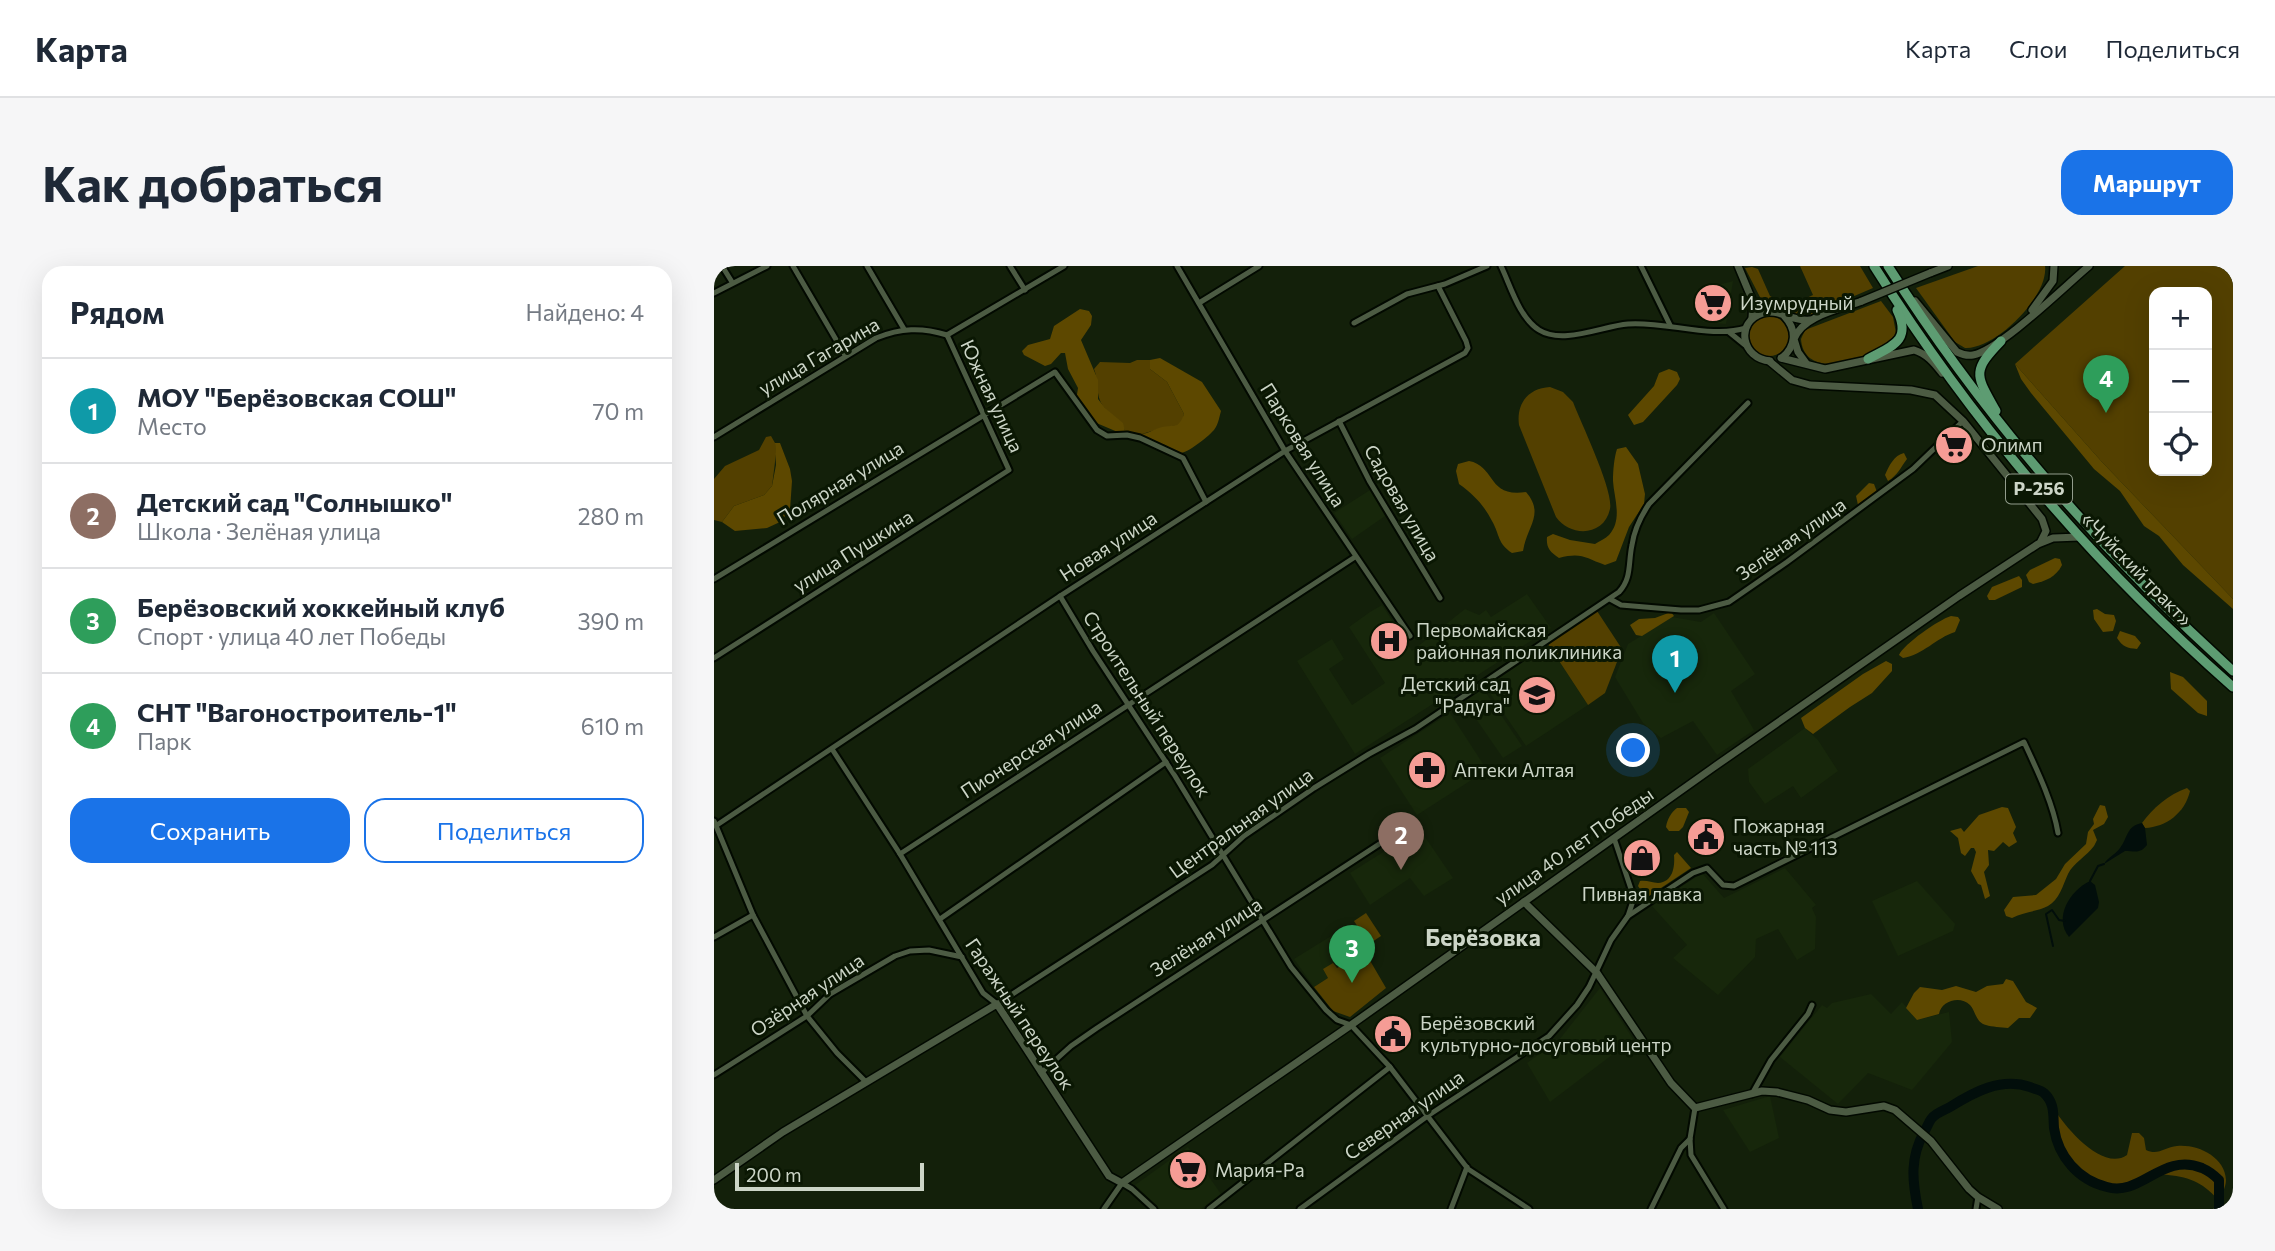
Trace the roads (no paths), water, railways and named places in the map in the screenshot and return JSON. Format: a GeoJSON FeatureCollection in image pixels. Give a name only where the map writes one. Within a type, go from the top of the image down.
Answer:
{"type":"FeatureCollection","features":[{"type":"Feature","properties":{"kind":"highway","name":"«Чуйский тракт»"},"geometry":{"type":"LineString","coordinates":[[1874,266],[1969,404],[2080,537],[2150,609],[2233,687]]}},
{"type":"Feature","properties":{"kind":"highway","name":"«Чуйский тракт»"},"geometry":{"type":"LineString","coordinates":[[1891,270],[1943,346],[2013,439],[2122,563],[2233,671]]}},
{"type":"Feature","properties":{"kind":"highway"},"geometry":{"type":"LineString","coordinates":[[1868,359],[1895,344],[1903,333],[1902,319],[1883,280]]}},
{"type":"Feature","properties":{"kind":"highway"},"geometry":{"type":"LineString","coordinates":[[2001,341],[1984,359],[1980,373],[1985,390],[2013,439]]}},
{"type":"Feature","properties":{"kind":"street"},"geometry":{"type":"LineString","coordinates":[[722,266],[732,282]]}},
{"type":"Feature","properties":{"kind":"street"},"geometry":{"type":"LineString","coordinates":[[714,293],[767,266]]}},
{"type":"Feature","properties":{"kind":"street"},"geometry":{"type":"LineString","coordinates":[[793,266],[845,355]]}},
{"type":"Feature","properties":{"kind":"street"},"geometry":{"type":"LineString","coordinates":[[867,266],[904,328]]}},
{"type":"Feature","properties":{"kind":"street"},"geometry":{"type":"LineString","coordinates":[[1010,266],[1025,290]]}},
{"type":"Feature","properties":{"kind":"street"},"geometry":{"type":"LineString","coordinates":[[947,335],[1064,266]]}},
{"type":"Feature","properties":{"kind":"street","name":"Парковая улица"},"geometry":{"type":"LineString","coordinates":[[1177,266],[1285,451],[1410,636]]}},
{"type":"Feature","properties":{"kind":"street"},"geometry":{"type":"LineString","coordinates":[[1199,303],[1259,266]]}},
{"type":"Feature","properties":{"kind":"street"},"geometry":{"type":"LineString","coordinates":[[1354,323],[1407,295],[1438,286],[1487,266]]}},
{"type":"Feature","properties":{"kind":"street"},"geometry":{"type":"LineString","coordinates":[[1501,266],[1527,319],[1546,333],[1563,336],[1636,323],[1729,332],[1746,328]]}},
{"type":"Feature","properties":{"kind":"street"},"geometry":{"type":"LineString","coordinates":[[1641,266],[1670,325]]}},
{"type":"Feature","properties":{"kind":"street"},"geometry":{"type":"LineString","coordinates":[[1738,266],[1753,302],[1752,318],[1746,328],[1747,347]]}},
{"type":"Feature","properties":{"kind":"street"},"geometry":{"type":"LineString","coordinates":[[1753,302],[1769,312],[1798,321],[1810,320],[1948,266]]}},
{"type":"Feature","properties":{"kind":"street"},"geometry":{"type":"LineString","coordinates":[[2018,326],[2049,288],[2053,281],[2054,266]]}},
{"type":"Feature","properties":{"kind":"street"},"geometry":{"type":"LineString","coordinates":[[1891,270],[1957,352],[1966,356],[1975,355],[2001,341],[2089,266]]}},
{"type":"Feature","properties":{"kind":"street","name":"Новая улица"},"geometry":{"type":"LineString","coordinates":[[715,823],[832,750],[1060,596],[1285,451],[1465,353],[1468,348],[1466,341],[1438,286]]}},
{"type":"Feature","properties":{"kind":"street"},"geometry":{"type":"LineString","coordinates":[[1752,318],[1769,312]]}},
{"type":"Feature","properties":{"kind":"street"},"geometry":{"type":"LineString","coordinates":[[1785,317],[1793,329],[1798,352],[1807,364]]}},
{"type":"Feature","properties":{"kind":"street"},"geometry":{"type":"LineString","coordinates":[[1782,358],[1788,353],[1800,328],[1810,320]]}},
{"type":"Feature","properties":{"kind":"street","name":"улица Гагарина"},"geometry":{"type":"LineString","coordinates":[[714,437],[876,338],[904,328],[930,330],[947,335]]}},
{"type":"Feature","properties":{"kind":"street"},"geometry":{"type":"LineString","coordinates":[[1729,332],[1738,337],[1752,355],[1769,361],[1792,380],[1810,385],[1925,392],[1943,401],[1963,421],[2046,525],[2046,531],[2038,544]]}},
{"type":"Feature","properties":{"kind":"street","name":"Южная улица"},"geometry":{"type":"LineString","coordinates":[[947,335],[1009,470]]}},
{"type":"Feature","properties":{"kind":"street"},"geometry":{"type":"LineString","coordinates":[[1769,361],[1782,358],[1825,369],[1848,366],[1905,350],[1922,352],[1969,404]]}},
{"type":"Feature","properties":{"kind":"street","name":"Полярная улица"},"geometry":{"type":"LineString","coordinates":[[714,579],[1055,372],[1097,430],[1107,436],[1127,435],[1140,438],[1183,458],[1206,502]]}},
{"type":"Feature","properties":{"kind":"street","name":"Центральная улица"},"geometry":{"type":"LineString","coordinates":[[714,1180],[783,1132],[997,1004],[1223,856],[1245,835],[1314,788],[1415,729],[1610,599],[1628,579],[1632,544],[1641,517],[1652,500],[1748,403]]}},
{"type":"Feature","properties":{"kind":"street","name":"Садовая улица"},"geometry":{"type":"LineString","coordinates":[[1339,421],[1370,482],[1440,598]]}},
{"type":"Feature","properties":{"kind":"street","name":"Зелёная улица"},"geometry":{"type":"LineString","coordinates":[[1610,599],[1621,605],[1681,610],[1699,610],[1729,601],[1787,562],[1913,469],[1963,421]]}},
{"type":"Feature","properties":{"kind":"street","name":"улица Пушкина"},"geometry":{"type":"LineString","coordinates":[[714,658],[1009,470]]}},
{"type":"Feature","properties":{"kind":"street"},"geometry":{"type":"LineString","coordinates":[[2038,544],[2053,538],[2080,537]]}},
{"type":"Feature","properties":{"kind":"street","name":"улица 40 лет Победы"},"geometry":{"type":"LineString","coordinates":[[1104,1209],[1122,1183],[1351,1025],[1959,596],[2038,544]]}},
{"type":"Feature","properties":{"kind":"street","name":"Пионерская улица"},"geometry":{"type":"LineString","coordinates":[[900,854],[1355,557]]}},
{"type":"Feature","properties":{"kind":"street","name":"Строительный переулок"},"geometry":{"type":"LineString","coordinates":[[1060,596],[1292,967],[1317,1000],[1333,1016],[1351,1025],[1390,1067],[1467,1167],[1529,1209]]}},
{"type":"Feature","properties":{"kind":"street"},"geometry":{"type":"LineString","coordinates":[[1628,916],[1707,868],[1723,885],[1734,886],[2024,742],[2039,773],[2058,833]]}},
{"type":"Feature","properties":{"kind":"street","name":"Гаражный переулок"},"geometry":{"type":"LineString","coordinates":[[832,750],[900,854],[983,993],[997,1004],[1109,1176],[1132,1188],[1154,1209]]}},
{"type":"Feature","properties":{"kind":"street"},"geometry":{"type":"LineString","coordinates":[[940,919],[1166,762]]}},
{"type":"Feature","properties":{"kind":"street"},"geometry":{"type":"LineString","coordinates":[[715,823],[753,915],[807,1016],[837,1053],[866,1082]]}},
{"type":"Feature","properties":{"kind":"street","name":"Зелёная улица"},"geometry":{"type":"LineString","coordinates":[[1041,1073],[1088,1034],[1393,835]]}},
{"type":"Feature","properties":{"kind":"street"},"geometry":{"type":"LineString","coordinates":[[1614,838],[1634,898],[1628,916]]}},
{"type":"Feature","properties":{"kind":"street"},"geometry":{"type":"LineString","coordinates":[[1524,902],[1597,973],[1671,1083],[1695,1108]]}},
{"type":"Feature","properties":{"kind":"street"},"geometry":{"type":"LineString","coordinates":[[714,937],[753,915]]}},
{"type":"Feature","properties":{"kind":"street","name":"Северная улица"},"geometry":{"type":"LineString","coordinates":[[1300,1209],[1429,1115],[1549,1036],[1577,1005],[1597,973],[1611,940],[1628,916]]}},
{"type":"Feature","properties":{"kind":"street","name":"Озёрная улица"},"geometry":{"type":"LineString","coordinates":[[714,1075],[807,1016],[830,994],[903,953],[929,950],[962,957]]}},
{"type":"Feature","properties":{"kind":"street"},"geometry":{"type":"LineString","coordinates":[[1752,1094],[1771,1060],[1808,1014],[1812,1005]]}},
{"type":"Feature","properties":{"kind":"street"},"geometry":{"type":"LineString","coordinates":[[1209,1209],[1390,1067]]}},
{"type":"Feature","properties":{"kind":"street"},"geometry":{"type":"LineString","coordinates":[[1695,1108],[1752,1094],[1777,1092],[1808,1100],[1830,1110],[1846,1112],[1884,1106],[1895,1110],[1916,1127],[1978,1197],[1998,1209]]}},
{"type":"Feature","properties":{"kind":"street"},"geometry":{"type":"LineString","coordinates":[[1695,1108],[1690,1139],[1691,1154],[1724,1209]]}},
{"type":"Feature","properties":{"kind":"street"},"geometry":{"type":"LineString","coordinates":[[1651,1209],[1681,1148],[1690,1139]]}},
{"type":"Feature","properties":{"kind":"street"},"geometry":{"type":"LineString","coordinates":[[1451,1209],[1467,1167]]}},
{"type":"Feature","properties":{"kind":"street"},"geometry":{"type":"LineString","coordinates":[[1976,1209],[1978,1197]]}},
{"type":"Feature","properties":{"kind":"waterway"},"geometry":{"type":"LineString","coordinates":[[2090,881],[2098,866],[2104,864]]}},
{"type":"Feature","properties":{"kind":"waterway"},"geometry":{"type":"LineString","coordinates":[[2053,946],[2046,914],[2052,910],[2059,920],[2065,921]]}},
{"type":"Feature","properties":{"kind":"waterway"},"geometry":{"type":"LineString","coordinates":[[1918,1209],[1914,1188],[1914,1160],[1919,1142],[1931,1119],[1978,1091],[2009,1084],[2030,1087],[2048,1097],[2060,1148],[2071,1165],[2087,1179],[2107,1187],[2119,1188],[2131,1186],[2163,1170],[2188,1165],[2205,1169],[2219,1180],[2219,1209]]}},
{"type":"Feature","properties":{"kind":"place","name":"Изумрудный"},"geometry":{"type":"Point","coordinates":[1713,303]}},
{"type":"Feature","properties":{"kind":"place","name":"СНТ \"Вагоностроитель-1\""},"geometry":{"type":"Point","coordinates":[2106,413]}},
{"type":"Feature","properties":{"kind":"place","name":"Олимп"},"geometry":{"type":"Point","coordinates":[1954,445]}},
{"type":"Feature","properties":{"kind":"place","name":"Первомайская районная поликлиника"},"geometry":{"type":"Point","coordinates":[1389,641]}},
{"type":"Feature","properties":{"kind":"place","name":"МОУ \"Берёзовская СОШ\""},"geometry":{"type":"Point","coordinates":[1675,693]}},
{"type":"Feature","properties":{"kind":"place","name":"Детский сад \"Радуга\""},"geometry":{"type":"Point","coordinates":[1537,695]}},
{"type":"Feature","properties":{"kind":"place","name":"Аптеки Алтая"},"geometry":{"type":"Point","coordinates":[1427,770]}},
{"type":"Feature","properties":{"kind":"place","name":"Пожарная часть № 113"},"geometry":{"type":"Point","coordinates":[1706,837]}},
{"type":"Feature","properties":{"kind":"place","name":"Пивная лавка"},"geometry":{"type":"Point","coordinates":[1642,858]}},
{"type":"Feature","properties":{"kind":"place","name":"Детский сад \"Солнышко\""},"geometry":{"type":"Point","coordinates":[1401,870]}},
{"type":"Feature","properties":{"kind":"place","name":"Берёзовский хоккейный клуб"},"geometry":{"type":"Point","coordinates":[1352,983]}},
{"type":"Feature","properties":{"kind":"place","name":"Берёзовский культурно-досуговый центр"},"geometry":{"type":"Point","coordinates":[1393,1034]}},
{"type":"Feature","properties":{"kind":"place","name":"Мария-Ра"},"geometry":{"type":"Point","coordinates":[1188,1170]}},
{"type":"Feature","properties":{"kind":"district","name":"Берёзовка"},"geometry":{"type":"Point","coordinates":[1483,938]}}]}
